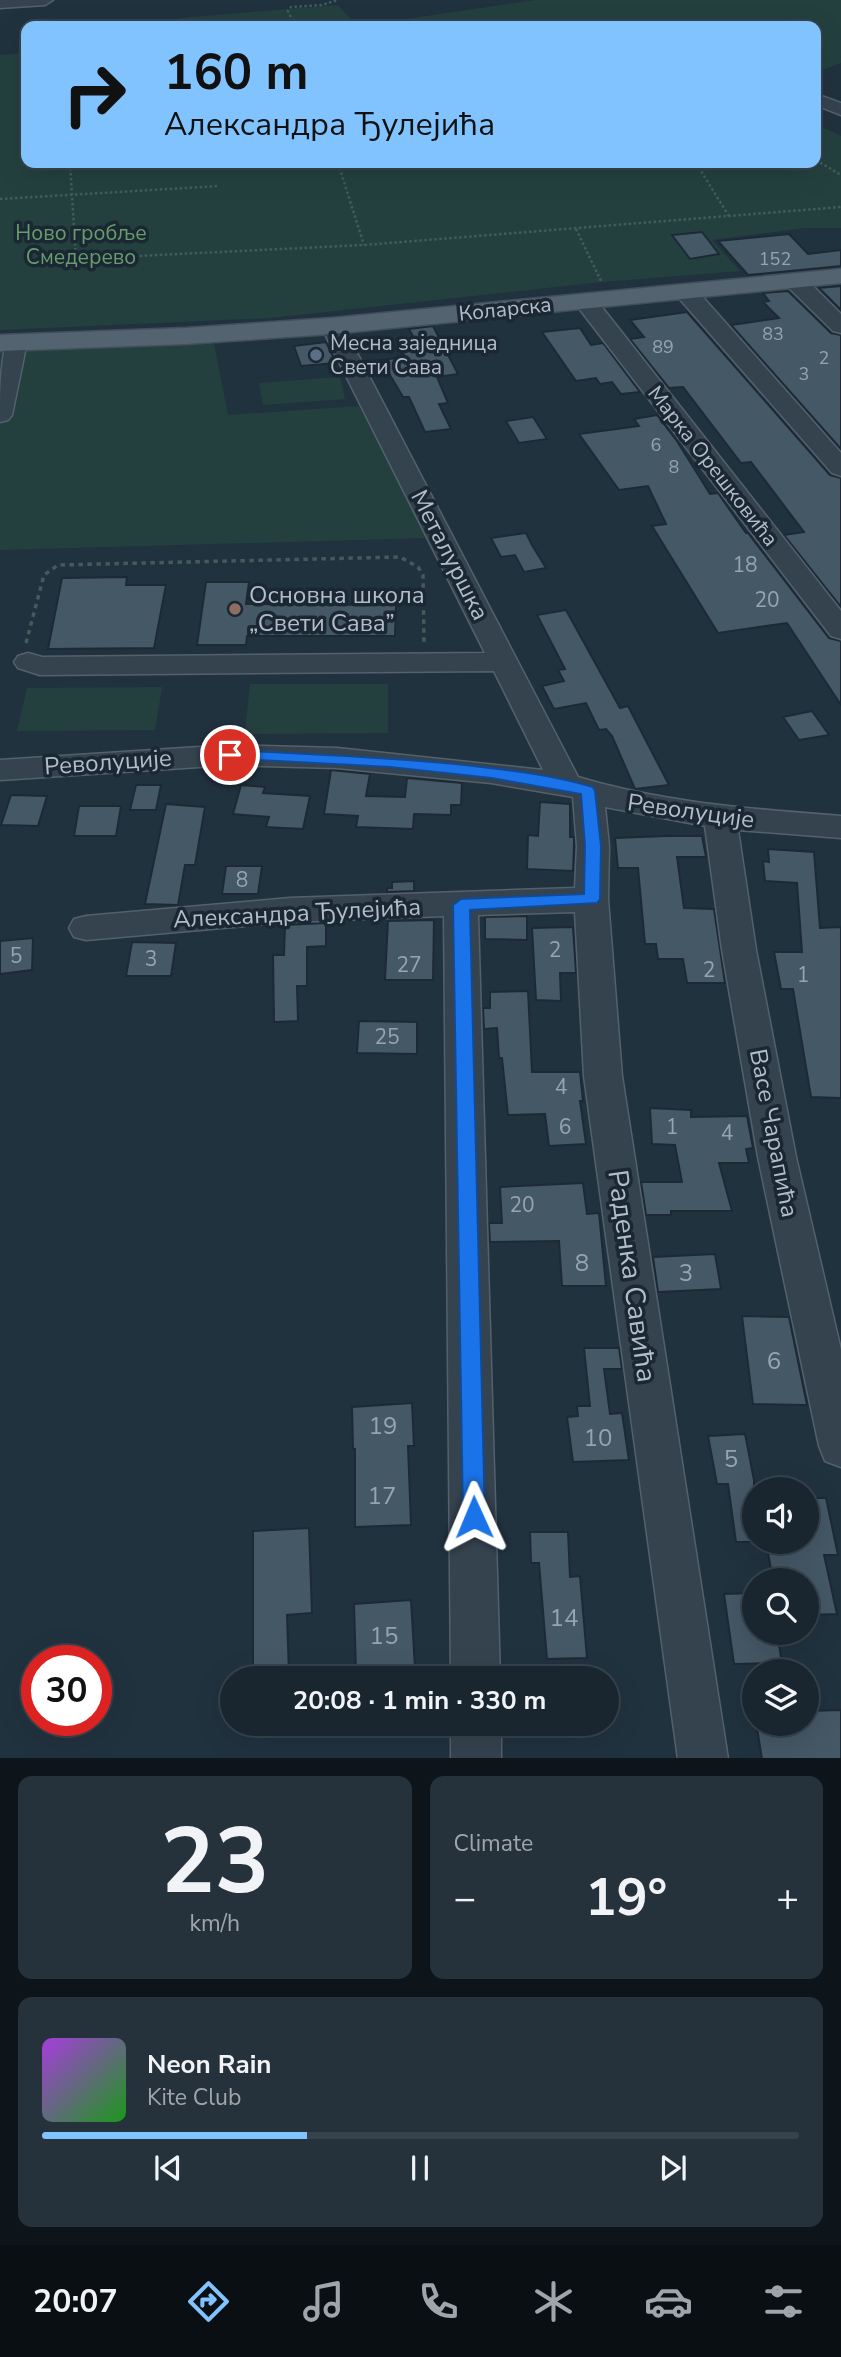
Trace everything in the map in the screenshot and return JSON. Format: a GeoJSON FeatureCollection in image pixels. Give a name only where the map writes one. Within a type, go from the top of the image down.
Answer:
{"type":"FeatureCollection","features":[{"type":"Feature","properties":{"kind":"main road","name":"Коларска"},"geometry":{"type":"LineString","coordinates":[[8,342],[186,336],[331,326],[841,276]]}},
{"type":"Feature","properties":{"kind":"street"},"geometry":{"type":"LineString","coordinates":[[0,3],[45,0]]}},
{"type":"Feature","properties":{"kind":"street"},"geometry":{"type":"LineString","coordinates":[[821,101],[841,110]]}},
{"type":"Feature","properties":{"kind":"street"},"geometry":{"type":"LineString","coordinates":[[795,281],[841,326]]}},
{"type":"Feature","properties":{"kind":"street"},"geometry":{"type":"LineString","coordinates":[[685,291],[841,468]]}},
{"type":"Feature","properties":{"kind":"street","name":"Марка Орешковића"},"geometry":{"type":"LineString","coordinates":[[586,302],[841,630]]}},
{"type":"Feature","properties":{"kind":"street","name":"Металуршка"},"geometry":{"type":"LineString","coordinates":[[331,326],[504,662],[577,788]]}},
{"type":"Feature","properties":{"kind":"street"},"geometry":{"type":"LineString","coordinates":[[0,415],[8,342]]}},
{"type":"Feature","properties":{"kind":"street"},"geometry":{"type":"LineString","coordinates":[[28,662],[40,666],[504,662]]}},
{"type":"Feature","properties":{"kind":"street","name":"Револуције"},"geometry":{"type":"LineString","coordinates":[[0,770],[230,755],[390,762],[491,773],[577,788],[621,801],[720,818],[841,827]]}},
{"type":"Feature","properties":{"kind":"street","name":"Раденка Савића"},"geometry":{"type":"LineString","coordinates":[[577,788],[593,846],[592,899],[605,1089],[703,1758]]}},
{"type":"Feature","properties":{"kind":"street","name":"Васе Чарапића"},"geometry":{"type":"LineString","coordinates":[[720,818],[739,950],[778,1157],[841,1446]]}},
{"type":"Feature","properties":{"kind":"street","name":"Александра Ђулејића"},"geometry":{"type":"LineString","coordinates":[[86,928],[290,910],[592,899]]}},
{"type":"Feature","properties":{"kind":"street"},"geometry":{"type":"LineString","coordinates":[[461,905],[475,1666]]}},
{"type":"Feature","properties":{"kind":"street"},"geometry":{"type":"LineString","coordinates":[[476,1736],[476,1758]]}},
{"type":"Feature","properties":{"kind":"path"},"geometry":{"type":"LineString","coordinates":[[293,21],[288,10],[291,8],[322,5],[338,0]]}},
{"type":"Feature","properties":{"kind":"path"},"geometry":{"type":"LineString","coordinates":[[821,163],[841,175]]}},
{"type":"Feature","properties":{"kind":"path"},"geometry":{"type":"LineString","coordinates":[[70,168],[76,259],[364,245],[730,218],[841,207]]}},
{"type":"Feature","properties":{"kind":"path"},"geometry":{"type":"LineString","coordinates":[[340,168],[364,245]]}},
{"type":"Feature","properties":{"kind":"path"},"geometry":{"type":"LineString","coordinates":[[699,168],[730,218]]}},
{"type":"Feature","properties":{"kind":"path"},"geometry":{"type":"LineString","coordinates":[[0,199],[219,186]]}},
{"type":"Feature","properties":{"kind":"path"},"geometry":{"type":"LineString","coordinates":[[576,228],[613,299]]}},
{"type":"Feature","properties":{"kind":"path"},"geometry":{"type":"LineString","coordinates":[[28,662],[25,649],[44,575],[58,565],[400,557],[418,567],[423,575],[424,664]]}},
{"type":"Feature","properties":{"kind":"green space"},"geometry":{"type":"Polygon","coordinates":[[[536,0],[841,0],[841,63],[821,70],[821,21],[392,21],[536,0]]]}},
{"type":"Feature","properties":{"kind":"green space"},"geometry":{"type":"Polygon","coordinates":[[[338,5],[353,21],[160,21],[191,17],[338,5]]]}},
{"type":"Feature","properties":{"kind":"green space","name":"Ново гробље Смедерево"},"geometry":{"type":"Polygon","coordinates":[[[21,53],[21,168],[821,168],[821,126],[841,136],[841,228],[805,228],[712,240],[740,271],[602,282],[270,318],[0,330],[0,55],[21,53]]]}},
{"type":"Feature","properties":{"kind":"green space"},"geometry":{"type":"Polygon","coordinates":[[[214,344],[228,415],[359,406],[428,538],[0,550],[0,350],[214,344]]]}},
{"type":"Feature","properties":{"kind":"green space"},"geometry":{"type":"Polygon","coordinates":[[[340,377],[345,399],[263,405],[259,383],[340,377]]]}},
{"type":"Feature","properties":{"kind":"green space"},"geometry":{"type":"Polygon","coordinates":[[[250,684],[388,684],[388,733],[245,734],[250,684]]]}},
{"type":"Feature","properties":{"kind":"green space"},"geometry":{"type":"Polygon","coordinates":[[[162,687],[155,730],[17,731],[27,688],[162,687]]]}},
{"type":"Feature","properties":{"kind":"building"},"geometry":{"type":"Polygon","coordinates":[[[702,232],[719,254],[690,259],[672,235],[702,232]]]}},
{"type":"Feature","properties":{"kind":"building"},"geometry":{"type":"Polygon","coordinates":[[[789,234],[808,254],[841,250],[841,266],[748,275],[718,241],[789,234]]]}},
{"type":"Feature","properties":{"kind":"building"},"geometry":{"type":"Polygon","coordinates":[[[841,286],[841,310],[819,288],[841,286]]]}},
{"type":"Feature","properties":{"kind":"building"},"geometry":{"type":"Polygon","coordinates":[[[788,291],[831,333],[841,335],[841,449],[731,325],[779,318],[763,302],[769,301],[763,293],[788,291]]]}},
{"type":"Feature","properties":{"kind":"building"},"geometry":{"type":"Polygon","coordinates":[[[687,312],[830,475],[841,478],[841,607],[784,535],[804,532],[751,462],[741,463],[683,387],[669,388],[630,339],[644,337],[630,320],[687,312]]]}},
{"type":"Feature","properties":{"kind":"building"},"geometry":{"type":"Polygon","coordinates":[[[433,326],[458,374],[437,377],[448,403],[439,404],[451,429],[425,432],[409,397],[403,397],[381,360],[405,357],[397,343],[415,340],[409,329],[433,326]]]}},
{"type":"Feature","properties":{"kind":"building"},"geometry":{"type":"Polygon","coordinates":[[[580,328],[591,345],[603,343],[640,392],[621,394],[612,382],[600,384],[596,378],[576,381],[542,332],[580,328]]]}},
{"type":"Feature","properties":{"kind":"building","name":"Месна заједница Свети Сава"},"geometry":{"type":"Polygon","coordinates":[[[326,342],[336,363],[301,366],[294,346],[326,342]]]}},
{"type":"Feature","properties":{"kind":"building"},"geometry":{"type":"Polygon","coordinates":[[[657,415],[677,441],[710,494],[718,493],[829,638],[841,641],[841,705],[787,623],[718,633],[652,526],[666,524],[648,486],[619,490],[579,434],[639,426],[634,419],[657,415]]]}},
{"type":"Feature","properties":{"kind":"building"},"geometry":{"type":"Polygon","coordinates":[[[533,417],[547,439],[519,443],[506,421],[533,417]]]}},
{"type":"Feature","properties":{"kind":"building"},"geometry":{"type":"Polygon","coordinates":[[[526,533],[546,568],[524,572],[515,555],[501,557],[491,538],[526,533]]]}},
{"type":"Feature","properties":{"kind":"building"},"geometry":{"type":"Polygon","coordinates":[[[127,577],[126,585],[166,585],[154,648],[48,649],[62,578],[127,577]]]}},
{"type":"Feature","properties":{"kind":"building"},"geometry":{"type":"Polygon","coordinates":[[[206,582],[249,582],[246,604],[396,605],[395,636],[247,636],[246,645],[197,645],[206,582]]]}},
{"type":"Feature","properties":{"kind":"building"},"geometry":{"type":"Polygon","coordinates":[[[566,610],[620,708],[628,706],[669,785],[635,789],[612,736],[606,729],[599,730],[586,703],[554,709],[542,686],[564,681],[558,670],[565,669],[537,615],[566,610]]]}},
{"type":"Feature","properties":{"kind":"building"},"geometry":{"type":"Polygon","coordinates":[[[812,711],[829,735],[799,740],[783,717],[812,711]]]}},
{"type":"Feature","properties":{"kind":"building"},"geometry":{"type":"Polygon","coordinates":[[[331,770],[370,774],[366,796],[405,797],[407,778],[462,783],[461,805],[451,805],[451,815],[414,814],[413,829],[356,827],[358,816],[324,814],[331,770]]]}},
{"type":"Feature","properties":{"kind":"building"},"geometry":{"type":"Polygon","coordinates":[[[136,785],[161,785],[156,810],[130,810],[136,785]]]}},
{"type":"Feature","properties":{"kind":"building"},"geometry":{"type":"Polygon","coordinates":[[[241,785],[265,787],[263,793],[310,796],[303,829],[266,827],[269,817],[233,814],[241,785]]]}},
{"type":"Feature","properties":{"kind":"building"},"geometry":{"type":"Polygon","coordinates":[[[11,795],[47,796],[38,826],[1,825],[11,795]]]}},
{"type":"Feature","properties":{"kind":"building"},"geometry":{"type":"Polygon","coordinates":[[[540,802],[570,804],[570,837],[574,837],[573,871],[527,869],[528,835],[538,836],[540,802]]]}},
{"type":"Feature","properties":{"kind":"building"},"geometry":{"type":"Polygon","coordinates":[[[166,804],[205,807],[195,865],[185,865],[178,905],[145,904],[166,804]]]}},
{"type":"Feature","properties":{"kind":"building"},"geometry":{"type":"Polygon","coordinates":[[[79,806],[121,806],[116,836],[74,836],[79,806]]]}},
{"type":"Feature","properties":{"kind":"building"},"geometry":{"type":"Polygon","coordinates":[[[702,836],[706,857],[677,857],[684,908],[714,909],[725,983],[687,983],[683,959],[658,959],[656,944],[645,944],[638,868],[618,868],[615,838],[702,836]]]}},
{"type":"Feature","properties":{"kind":"building"},"geometry":{"type":"Polygon","coordinates":[[[768,849],[814,852],[820,928],[841,927],[841,1098],[811,1097],[793,989],[781,989],[774,952],[802,952],[797,883],[765,881],[763,861],[769,862],[768,849]]]}},
{"type":"Feature","properties":{"kind":"building"},"geometry":{"type":"Polygon","coordinates":[[[226,866],[262,866],[258,894],[222,894],[226,866]]]}},
{"type":"Feature","properties":{"kind":"building"},"geometry":{"type":"Polygon","coordinates":[[[414,881],[414,891],[387,892],[387,888],[392,888],[392,882],[414,881]]]}},
{"type":"Feature","properties":{"kind":"building"},"geometry":{"type":"Polygon","coordinates":[[[527,916],[527,940],[485,939],[485,917],[527,916]]]}},
{"type":"Feature","properties":{"kind":"building"},"geometry":{"type":"Polygon","coordinates":[[[434,920],[433,980],[385,980],[388,921],[434,920]]]}},
{"type":"Feature","properties":{"kind":"building"},"geometry":{"type":"Polygon","coordinates":[[[326,923],[326,946],[307,947],[307,986],[297,986],[298,1021],[274,1022],[273,955],[284,955],[285,925],[326,923]]]}},
{"type":"Feature","properties":{"kind":"building"},"geometry":{"type":"Polygon","coordinates":[[[573,927],[576,973],[560,973],[561,1001],[536,1000],[532,928],[573,927]]]}},
{"type":"Feature","properties":{"kind":"building"},"geometry":{"type":"Polygon","coordinates":[[[33,938],[32,970],[0,974],[0,941],[33,938]]]}},
{"type":"Feature","properties":{"kind":"building"},"geometry":{"type":"Polygon","coordinates":[[[132,942],[176,943],[171,976],[126,976],[132,942]]]}},
{"type":"Feature","properties":{"kind":"building"},"geometry":{"type":"Polygon","coordinates":[[[528,991],[532,1072],[580,1072],[583,1101],[580,1101],[586,1144],[549,1146],[545,1114],[508,1115],[497,1028],[484,1029],[483,1008],[490,1008],[490,992],[528,991]]]}},
{"type":"Feature","properties":{"kind":"building"},"geometry":{"type":"Polygon","coordinates":[[[359,1021],[417,1022],[417,1054],[357,1053],[359,1021]]]}},
{"type":"Feature","properties":{"kind":"building"},"geometry":{"type":"Polygon","coordinates":[[[650,1108],[691,1110],[691,1117],[747,1116],[753,1148],[746,1149],[749,1163],[719,1163],[732,1211],[671,1211],[671,1215],[646,1215],[641,1182],[682,1182],[675,1145],[652,1144],[650,1108]]]}},
{"type":"Feature","properties":{"kind":"building"},"geometry":{"type":"Polygon","coordinates":[[[583,1183],[587,1214],[599,1213],[606,1286],[562,1286],[559,1241],[490,1242],[489,1223],[502,1223],[500,1187],[583,1183]]]}},
{"type":"Feature","properties":{"kind":"building"},"geometry":{"type":"Polygon","coordinates":[[[715,1254],[721,1289],[658,1292],[653,1257],[715,1254]]]}},
{"type":"Feature","properties":{"kind":"building"},"geometry":{"type":"Polygon","coordinates":[[[742,1316],[789,1317],[807,1405],[753,1404],[742,1316]]]}},
{"type":"Feature","properties":{"kind":"building"},"geometry":{"type":"Polygon","coordinates":[[[584,1348],[619,1348],[622,1369],[604,1369],[610,1414],[622,1413],[629,1460],[573,1462],[567,1417],[578,1416],[577,1406],[590,1406],[584,1348]]]}},
{"type":"Feature","properties":{"kind":"building"},"geometry":{"type":"Polygon","coordinates":[[[412,1403],[414,1446],[408,1446],[411,1525],[355,1527],[352,1407],[412,1403]]]}},
{"type":"Feature","properties":{"kind":"building"},"geometry":{"type":"Polygon","coordinates":[[[745,1434],[753,1477],[742,1477],[742,1542],[736,1542],[728,1484],[717,1484],[708,1436],[745,1434]]]}},
{"type":"Feature","properties":{"kind":"building"},"geometry":{"type":"Polygon","coordinates":[[[819,1498],[826,1498],[838,1555],[824,1555],[837,1614],[819,1615],[819,1568],[771,1568],[768,1554],[819,1554],[819,1498]]]}},
{"type":"Feature","properties":{"kind":"building"},"geometry":{"type":"Polygon","coordinates":[[[309,1528],[312,1613],[287,1615],[289,1666],[253,1666],[253,1531],[309,1528]]]}},
{"type":"Feature","properties":{"kind":"building"},"geometry":{"type":"Polygon","coordinates":[[[530,1532],[568,1532],[570,1577],[580,1576],[587,1658],[547,1659],[539,1563],[531,1563],[530,1532]]]}},
{"type":"Feature","properties":{"kind":"building"},"geometry":{"type":"Polygon","coordinates":[[[742,1593],[742,1645],[779,1645],[781,1659],[742,1659],[742,1664],[734,1664],[724,1594],[742,1593]]]}},
{"type":"Feature","properties":{"kind":"building"},"geometry":{"type":"Polygon","coordinates":[[[411,1600],[415,1666],[356,1666],[354,1604],[411,1600]]]}},
{"type":"Feature","properties":{"kind":"building"},"geometry":{"type":"Polygon","coordinates":[[[841,1710],[841,1758],[762,1758],[758,1736],[819,1736],[819,1711],[841,1710]]]}},
{"type":"Feature","properties":{"kind":"place","name":"Месна заједница Свети Сава"},"geometry":{"type":"Point","coordinates":[316,355]}},
{"type":"Feature","properties":{"kind":"place","name":"Основна школа „Свети Сава”"},"geometry":{"type":"Point","coordinates":[235,609]}},
{"type":"Feature","properties":{"kind":"route"},"geometry":{"type":"LineString","coordinates":[[230,755],[390,762],[491,773],[566,784],[588,791],[593,846],[592,899],[461,905],[474,1517]]}}]}
